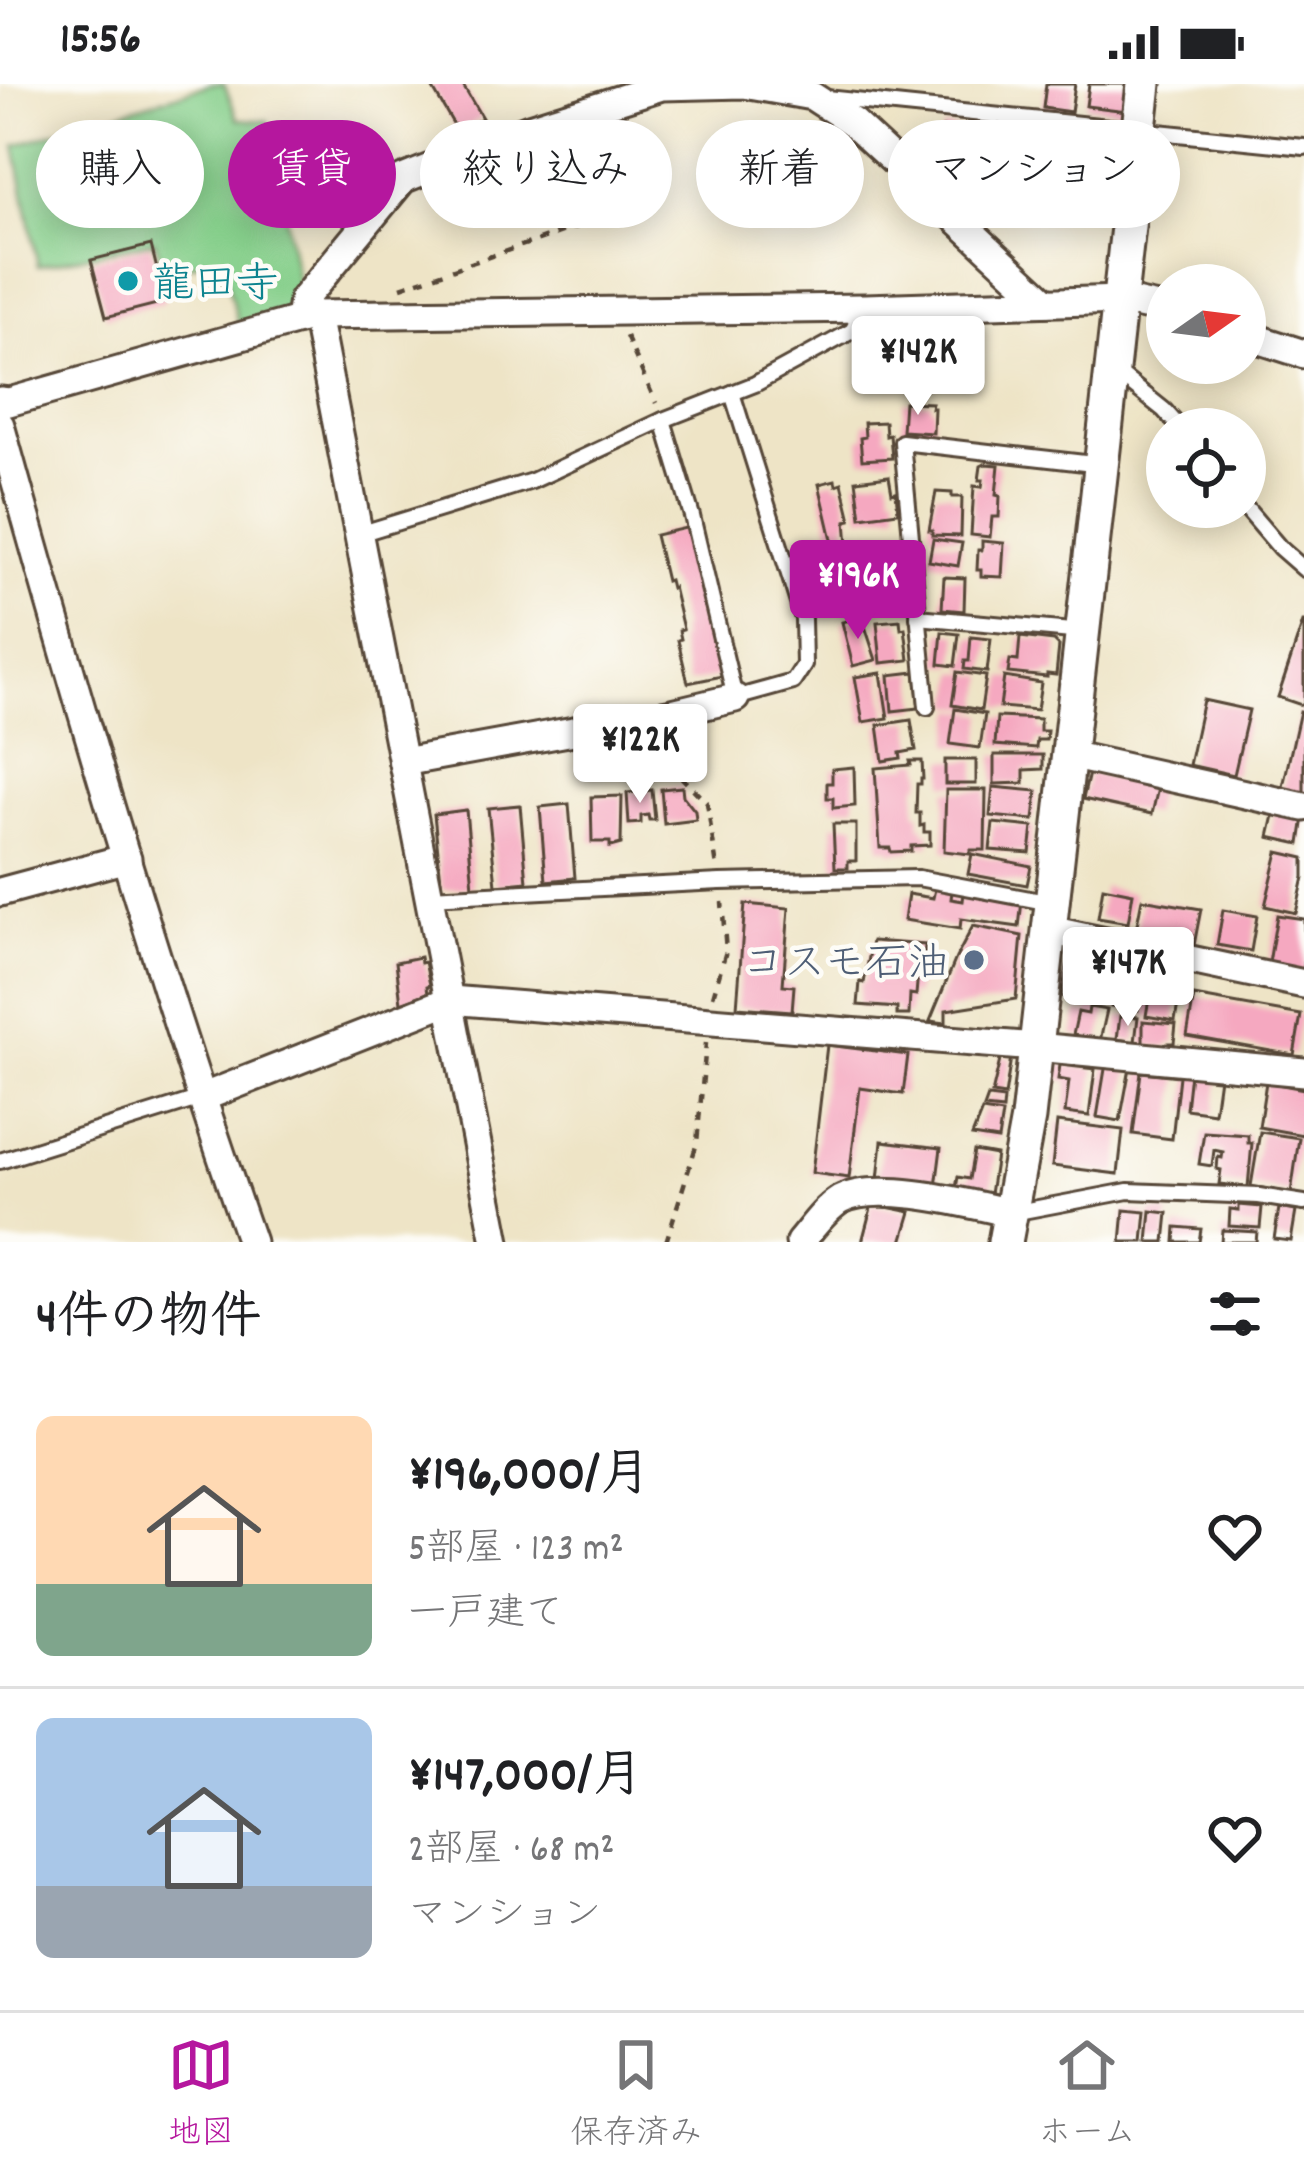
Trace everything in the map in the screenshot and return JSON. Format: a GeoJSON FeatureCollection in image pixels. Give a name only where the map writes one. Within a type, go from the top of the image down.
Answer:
{"type":"FeatureCollection","features":[{"type":"Feature","properties":{"kind":"street"},"geometry":{"type":"LineString","coordinates":[[496,1242],[359,534],[304,300],[403,179],[529,128],[662,85],[745,84],[812,90],[1046,302]]}},
{"type":"Feature","properties":{"kind":"street"},"geometry":{"type":"LineString","coordinates":[[1139,120],[1144,84]]}},
{"type":"Feature","properties":{"kind":"street"},"geometry":{"type":"LineString","coordinates":[[800,1242],[835,1204],[866,1192],[955,1201],[1008,1228],[1028,1118],[1128,228]]}},
{"type":"Feature","properties":{"kind":"street"},"geometry":{"type":"LineString","coordinates":[[0,401],[308,318],[1046,302],[1120,301],[1146,306]]}},
{"type":"Feature","properties":{"kind":"street"},"geometry":{"type":"LineString","coordinates":[[1266,342],[1304,354]]}},
{"type":"Feature","properties":{"kind":"street"},"geometry":{"type":"LineString","coordinates":[[0,425],[127,858],[251,1242]]}},
{"type":"Feature","properties":{"kind":"street"},"geometry":{"type":"LineString","coordinates":[[403,762],[735,698]]}},
{"type":"Feature","properties":{"kind":"street"},"geometry":{"type":"LineString","coordinates":[[1070,755],[1304,807]]}},
{"type":"Feature","properties":{"kind":"street"},"geometry":{"type":"LineString","coordinates":[[0,892],[127,858]]}},
{"type":"Feature","properties":{"kind":"street"},"geometry":{"type":"LineString","coordinates":[[1050,916],[1304,984]]}},
{"type":"Feature","properties":{"kind":"street"},"geometry":{"type":"LineString","coordinates":[[201,1098],[450,1000],[1304,1071]]}},
{"type":"Feature","properties":{"kind":"lane"},"geometry":{"type":"LineString","coordinates":[[812,90],[1063,120]]}},
{"type":"Feature","properties":{"kind":"lane"},"geometry":{"type":"LineString","coordinates":[[1180,134],[1304,147]]}},
{"type":"Feature","properties":{"kind":"lane"},"geometry":{"type":"LineString","coordinates":[[359,534],[532,482],[663,420],[755,384],[852,332],[865,308]]}},
{"type":"Feature","properties":{"kind":"lane"},"geometry":{"type":"LineString","coordinates":[[1114,370],[1161,408]]}},
{"type":"Feature","properties":{"kind":"lane"},"geometry":{"type":"LineString","coordinates":[[663,420],[692,516],[735,698],[793,682],[804,665],[803,619],[732,393]]}},
{"type":"Feature","properties":{"kind":"lane"},"geometry":{"type":"LineString","coordinates":[[927,707],[902,442],[1102,465]]}},
{"type":"Feature","properties":{"kind":"lane"},"geometry":{"type":"LineString","coordinates":[[1263,528],[1304,569]]}},
{"type":"Feature","properties":{"kind":"lane"},"geometry":{"type":"LineString","coordinates":[[918,617],[1083,632]]}},
{"type":"Feature","properties":{"kind":"lane"},"geometry":{"type":"LineString","coordinates":[[429,898],[720,882],[918,878],[1050,916]]}},
{"type":"Feature","properties":{"kind":"lane"},"geometry":{"type":"LineString","coordinates":[[0,1161],[201,1098]]}},
{"type":"Feature","properties":{"kind":"lane"},"geometry":{"type":"LineString","coordinates":[[1008,1228],[1128,1191],[1259,1196],[1304,1203]]}},
{"type":"Feature","properties":{"kind":"path"},"geometry":{"type":"LineString","coordinates":[[383,293],[577,228]]}},
{"type":"Feature","properties":{"kind":"path"},"geometry":{"type":"LineString","coordinates":[[614,309],[663,420]]}},
{"type":"Feature","properties":{"kind":"path"},"geometry":{"type":"LineString","coordinates":[[666,1242],[698,1143],[708,1022],[726,951],[707,803],[680,776],[668,714]]}},
{"type":"Feature","properties":{"kind":"green space"},"geometry":{"type":"Polygon","coordinates":[[[224,84],[238,119],[253,120],[228,120],[228,228],[288,228],[300,296],[289,318],[239,327],[227,281],[208,261],[164,271],[155,241],[38,266],[15,145],[36,138],[36,228],[204,228],[204,120],[95,120],[224,84]]]}},
{"type":"Feature","properties":{"kind":"building"},"geometry":{"type":"Polygon","coordinates":[[[430,84],[462,84],[482,118],[451,120],[430,84]]]}},
{"type":"Feature","properties":{"kind":"building"},"geometry":{"type":"Polygon","coordinates":[[[1046,84],[1075,84],[1071,112],[1043,108],[1046,84]]]}},
{"type":"Feature","properties":{"kind":"building"},"geometry":{"type":"Polygon","coordinates":[[[1089,84],[1130,84],[1127,111],[1086,106],[1089,84]]]}},
{"type":"Feature","properties":{"kind":"building","name":"龍田寺"},"geometry":{"type":"Polygon","coordinates":[[[151,245],[165,302],[106,317],[91,260],[151,245]]]}},
{"type":"Feature","properties":{"kind":"building"},"geometry":{"type":"Polygon","coordinates":[[[904,402],[932,403],[933,433],[902,431],[904,402]]]}},
{"type":"Feature","properties":{"kind":"building"},"geometry":{"type":"Polygon","coordinates":[[[885,422],[892,458],[862,460],[864,423],[885,422]]]}},
{"type":"Feature","properties":{"kind":"building"},"geometry":{"type":"Polygon","coordinates":[[[985,464],[999,465],[999,517],[992,517],[990,537],[971,535],[974,486],[982,487],[983,480],[979,480],[985,464]]]}},
{"type":"Feature","properties":{"kind":"building"},"geometry":{"type":"Polygon","coordinates":[[[889,476],[898,512],[861,517],[856,480],[889,476]]]}},
{"type":"Feature","properties":{"kind":"building"},"geometry":{"type":"Polygon","coordinates":[[[835,480],[836,485],[842,483],[851,520],[846,521],[848,545],[834,548],[819,484],[835,480]]]}},
{"type":"Feature","properties":{"kind":"building"},"geometry":{"type":"Polygon","coordinates":[[[936,492],[962,497],[961,536],[932,535],[929,530],[936,492]]]}},
{"type":"Feature","properties":{"kind":"building"},"geometry":{"type":"Polygon","coordinates":[[[690,527],[722,676],[688,683],[678,640],[683,629],[655,535],[690,527]]]}},
{"type":"Feature","properties":{"kind":"building"},"geometry":{"type":"Polygon","coordinates":[[[933,539],[962,543],[958,566],[929,561],[933,539]]]}},
{"type":"Feature","properties":{"kind":"building"},"geometry":{"type":"Polygon","coordinates":[[[982,541],[1004,543],[1002,577],[981,576],[977,570],[982,541]]]}},
{"type":"Feature","properties":{"kind":"building"},"geometry":{"type":"Polygon","coordinates":[[[861,557],[862,564],[867,564],[871,606],[842,610],[835,561],[861,557]]]}},
{"type":"Feature","properties":{"kind":"building"},"geometry":{"type":"Polygon","coordinates":[[[944,577],[965,578],[964,611],[942,609],[944,577]]]}},
{"type":"Feature","properties":{"kind":"building"},"geometry":{"type":"Polygon","coordinates":[[[883,582],[904,582],[904,605],[883,605],[883,582]]]}},
{"type":"Feature","properties":{"kind":"building"},"geometry":{"type":"Polygon","coordinates":[[[862,617],[876,660],[853,666],[842,622],[862,617]]]}},
{"type":"Feature","properties":{"kind":"building"},"geometry":{"type":"Polygon","coordinates":[[[900,620],[909,660],[881,663],[877,622],[900,620]]]}},
{"type":"Feature","properties":{"kind":"building"},"geometry":{"type":"Polygon","coordinates":[[[1304,622],[1304,706],[1278,697],[1304,622]]]}},
{"type":"Feature","properties":{"kind":"building"},"geometry":{"type":"Polygon","coordinates":[[[942,632],[959,634],[955,666],[939,664],[942,632]]]}},
{"type":"Feature","properties":{"kind":"building"},"geometry":{"type":"Polygon","coordinates":[[[971,637],[991,639],[987,672],[964,669],[971,637]]]}},
{"type":"Feature","properties":{"kind":"building"},"geometry":{"type":"Polygon","coordinates":[[[1020,637],[1054,641],[1059,646],[1056,675],[1008,673],[1010,660],[1018,661],[1020,637]]]}},
{"type":"Feature","properties":{"kind":"building"},"geometry":{"type":"Polygon","coordinates":[[[915,672],[919,708],[892,711],[889,675],[915,672]]]}},
{"type":"Feature","properties":{"kind":"building"},"geometry":{"type":"Polygon","coordinates":[[[957,672],[986,676],[981,710],[952,705],[957,672]]]}},
{"type":"Feature","properties":{"kind":"building"},"geometry":{"type":"Polygon","coordinates":[[[881,673],[888,718],[863,722],[855,677],[881,673]]]}},
{"type":"Feature","properties":{"kind":"building"},"geometry":{"type":"Polygon","coordinates":[[[1004,677],[1041,683],[1037,710],[1000,707],[1004,677]]]}},
{"type":"Feature","properties":{"kind":"building"},"geometry":{"type":"Polygon","coordinates":[[[1203,700],[1249,710],[1234,775],[1189,765],[1203,700]]]}},
{"type":"Feature","properties":{"kind":"building"},"geometry":{"type":"Polygon","coordinates":[[[955,709],[985,714],[980,748],[950,744],[955,709]]]}},
{"type":"Feature","properties":{"kind":"building"},"geometry":{"type":"Polygon","coordinates":[[[1300,711],[1304,712],[1304,796],[1282,791],[1300,711]]]}},
{"type":"Feature","properties":{"kind":"building"},"geometry":{"type":"Polygon","coordinates":[[[997,717],[1040,719],[1046,740],[1037,740],[1036,748],[995,745],[997,717]]]}},
{"type":"Feature","properties":{"kind":"building"},"geometry":{"type":"Polygon","coordinates":[[[911,720],[916,750],[883,761],[878,725],[911,720]]]}},
{"type":"Feature","properties":{"kind":"building"},"geometry":{"type":"Polygon","coordinates":[[[994,755],[1043,755],[1043,769],[1024,770],[1024,783],[994,784],[994,755]]]}},
{"type":"Feature","properties":{"kind":"building"},"geometry":{"type":"Polygon","coordinates":[[[945,760],[976,760],[976,784],[945,784],[945,760]]]}},
{"type":"Feature","properties":{"kind":"building"},"geometry":{"type":"Polygon","coordinates":[[[910,761],[922,761],[916,813],[920,813],[924,832],[930,832],[930,845],[891,852],[880,848],[875,768],[911,765],[910,761]]]}},
{"type":"Feature","properties":{"kind":"building"},"geometry":{"type":"Polygon","coordinates":[[[854,767],[855,806],[833,808],[833,798],[827,798],[832,769],[854,767]]]}},
{"type":"Feature","properties":{"kind":"building"},"geometry":{"type":"Polygon","coordinates":[[[1089,773],[1158,788],[1152,814],[1083,799],[1089,773]]]}},
{"type":"Feature","properties":{"kind":"building"},"geometry":{"type":"Polygon","coordinates":[[[682,787],[696,820],[664,824],[661,789],[682,787]]]}},
{"type":"Feature","properties":{"kind":"building"},"geometry":{"type":"Polygon","coordinates":[[[993,787],[1037,791],[1034,820],[990,816],[993,787]]]}},
{"type":"Feature","properties":{"kind":"building"},"geometry":{"type":"Polygon","coordinates":[[[652,790],[655,820],[641,816],[641,823],[629,824],[627,793],[652,790]]]}},
{"type":"Feature","properties":{"kind":"building"},"geometry":{"type":"Polygon","coordinates":[[[946,790],[986,790],[985,850],[970,850],[970,854],[944,851],[946,790]]]}},
{"type":"Feature","properties":{"kind":"building"},"geometry":{"type":"Polygon","coordinates":[[[622,796],[621,844],[610,847],[610,842],[592,842],[591,797],[622,796]]]}},
{"type":"Feature","properties":{"kind":"building"},"geometry":{"type":"Polygon","coordinates":[[[569,804],[575,878],[546,881],[540,807],[569,804]]]}},
{"type":"Feature","properties":{"kind":"building"},"geometry":{"type":"Polygon","coordinates":[[[520,805],[527,882],[496,885],[488,808],[520,805]]]}},
{"type":"Feature","properties":{"kind":"building"},"geometry":{"type":"Polygon","coordinates":[[[466,810],[473,887],[442,890],[434,814],[466,810]]]}},
{"type":"Feature","properties":{"kind":"building"},"geometry":{"type":"Polygon","coordinates":[[[1275,811],[1304,817],[1300,844],[1269,837],[1275,811]]]}},
{"type":"Feature","properties":{"kind":"building"},"geometry":{"type":"Polygon","coordinates":[[[993,823],[1033,827],[1030,853],[990,850],[993,823]]]}},
{"type":"Feature","properties":{"kind":"building"},"geometry":{"type":"Polygon","coordinates":[[[833,824],[856,824],[856,861],[848,861],[848,868],[835,868],[833,824]]]}},
{"type":"Feature","properties":{"kind":"building"},"geometry":{"type":"Polygon","coordinates":[[[1278,852],[1304,858],[1296,913],[1265,906],[1278,852]]]}},
{"type":"Feature","properties":{"kind":"building"},"geometry":{"type":"Polygon","coordinates":[[[972,854],[1031,866],[1027,885],[968,874],[972,854]]]}},
{"type":"Feature","properties":{"kind":"building"},"geometry":{"type":"Polygon","coordinates":[[[1103,887],[1133,893],[1128,923],[1098,918],[1103,887]]]}},
{"type":"Feature","properties":{"kind":"building"},"geometry":{"type":"Polygon","coordinates":[[[935,889],[952,891],[951,899],[963,901],[964,893],[1022,901],[1019,927],[961,919],[960,929],[904,920],[908,894],[933,898],[935,889]]]}},
{"type":"Feature","properties":{"kind":"building"},"geometry":{"type":"Polygon","coordinates":[[[1142,899],[1201,909],[1194,945],[1135,935],[1142,899]]]}},
{"type":"Feature","properties":{"kind":"building"},"geometry":{"type":"Polygon","coordinates":[[[745,904],[789,908],[783,985],[794,986],[792,1011],[737,1007],[745,904]]]}},
{"type":"Feature","properties":{"kind":"building"},"geometry":{"type":"Polygon","coordinates":[[[1223,910],[1257,916],[1251,951],[1217,945],[1223,910]]]}},
{"type":"Feature","properties":{"kind":"building"},"geometry":{"type":"Polygon","coordinates":[[[1277,915],[1304,919],[1304,975],[1268,969],[1277,915]]]}},
{"type":"Feature","properties":{"kind":"building"},"geometry":{"type":"Polygon","coordinates":[[[973,926],[1022,936],[1016,999],[946,1010],[946,1023],[930,1021],[956,958],[973,926]]]}},
{"type":"Feature","properties":{"kind":"building"},"geometry":{"type":"Polygon","coordinates":[[[872,941],[925,945],[923,972],[918,972],[916,995],[910,994],[909,1015],[897,1015],[897,1008],[858,1005],[872,941]]]}},
{"type":"Feature","properties":{"kind":"building"},"geometry":{"type":"Polygon","coordinates":[[[1070,948],[1109,955],[1101,1002],[1062,996],[1070,948]]]}},
{"type":"Feature","properties":{"kind":"building"},"geometry":{"type":"Polygon","coordinates":[[[420,957],[425,962],[428,993],[401,1003],[396,962],[420,957]]]}},
{"type":"Feature","properties":{"kind":"building"},"geometry":{"type":"Polygon","coordinates":[[[1119,959],[1146,964],[1138,1010],[1111,1006],[1119,959]]]}},
{"type":"Feature","properties":{"kind":"building"},"geometry":{"type":"Polygon","coordinates":[[[1154,969],[1183,974],[1175,1021],[1146,1016],[1154,969]]]}},
{"type":"Feature","properties":{"kind":"building"},"geometry":{"type":"Polygon","coordinates":[[[1194,996],[1301,1015],[1294,1055],[1187,1036],[1194,996]]]}},
{"type":"Feature","properties":{"kind":"building"},"geometry":{"type":"Polygon","coordinates":[[[1089,1007],[1107,1010],[1100,1041],[1073,1035],[1078,1012],[1088,1014],[1089,1007]]]}},
{"type":"Feature","properties":{"kind":"building"},"geometry":{"type":"Polygon","coordinates":[[[1120,1016],[1138,1017],[1135,1042],[1117,1039],[1120,1016]]]}},
{"type":"Feature","properties":{"kind":"building"},"geometry":{"type":"Polygon","coordinates":[[[1143,1021],[1176,1024],[1174,1043],[1169,1047],[1143,1045],[1143,1021]]]}},
{"type":"Feature","properties":{"kind":"building"},"geometry":{"type":"Polygon","coordinates":[[[827,1045],[908,1055],[903,1094],[860,1088],[849,1178],[812,1173],[827,1045]]]}},
{"type":"Feature","properties":{"kind":"building"},"geometry":{"type":"Polygon","coordinates":[[[1001,1056],[1011,1057],[1005,1096],[992,1094],[1001,1056]]]}},
{"type":"Feature","properties":{"kind":"building"},"geometry":{"type":"Polygon","coordinates":[[[1106,1063],[1130,1068],[1120,1121],[1097,1117],[1106,1063]]]}},
{"type":"Feature","properties":{"kind":"building"},"geometry":{"type":"Polygon","coordinates":[[[1060,1065],[1095,1069],[1089,1116],[1065,1113],[1069,1081],[1058,1079],[1060,1065]]]}},
{"type":"Feature","properties":{"kind":"building"},"geometry":{"type":"Polygon","coordinates":[[[1141,1072],[1179,1076],[1172,1139],[1133,1134],[1141,1072]]]}},
{"type":"Feature","properties":{"kind":"building"},"geometry":{"type":"Polygon","coordinates":[[[1190,1073],[1219,1077],[1214,1113],[1186,1109],[1190,1073]]]}},
{"type":"Feature","properties":{"kind":"building"},"geometry":{"type":"Polygon","coordinates":[[[1266,1082],[1304,1089],[1303,1135],[1259,1127],[1266,1082]]]}},
{"type":"Feature","properties":{"kind":"building"},"geometry":{"type":"Polygon","coordinates":[[[988,1097],[1004,1099],[1003,1110],[984,1108],[988,1097]]]}},
{"type":"Feature","properties":{"kind":"building"},"geometry":{"type":"Polygon","coordinates":[[[982,1111],[1002,1114],[998,1140],[972,1136],[982,1111]]]}},
{"type":"Feature","properties":{"kind":"building"},"geometry":{"type":"Polygon","coordinates":[[[1057,1122],[1123,1130],[1118,1174],[1052,1166],[1057,1122]]]}},
{"type":"Feature","properties":{"kind":"building"},"geometry":{"type":"Polygon","coordinates":[[[1204,1132],[1248,1135],[1252,1143],[1248,1187],[1219,1184],[1218,1157],[1223,1152],[1214,1150],[1212,1166],[1199,1164],[1204,1132]]]}},
{"type":"Feature","properties":{"kind":"building"},"geometry":{"type":"Polygon","coordinates":[[[1260,1132],[1299,1138],[1291,1193],[1251,1186],[1260,1132]]]}},
{"type":"Feature","properties":{"kind":"building"},"geometry":{"type":"Polygon","coordinates":[[[882,1141],[941,1148],[936,1187],[878,1180],[882,1141]]]}},
{"type":"Feature","properties":{"kind":"building"},"geometry":{"type":"Polygon","coordinates":[[[974,1151],[996,1155],[990,1194],[956,1188],[958,1177],[969,1179],[974,1151]]]}},
{"type":"Feature","properties":{"kind":"building"},"geometry":{"type":"Polygon","coordinates":[[[872,1204],[911,1212],[902,1242],[862,1242],[872,1204]]]}},
{"type":"Feature","properties":{"kind":"building"},"geometry":{"type":"Polygon","coordinates":[[[1239,1205],[1262,1207],[1260,1228],[1229,1226],[1230,1209],[1239,1210],[1239,1205]]]}},
{"type":"Feature","properties":{"kind":"building"},"geometry":{"type":"Polygon","coordinates":[[[1279,1208],[1296,1211],[1291,1241],[1274,1239],[1279,1208]]]}},
{"type":"Feature","properties":{"kind":"building"},"geometry":{"type":"Polygon","coordinates":[[[1124,1210],[1146,1212],[1143,1242],[1121,1242],[1124,1210]]]}},
{"type":"Feature","properties":{"kind":"building"},"geometry":{"type":"Polygon","coordinates":[[[1151,1211],[1168,1213],[1165,1242],[1148,1242],[1151,1211]]]}},
{"type":"Feature","properties":{"kind":"building"},"geometry":{"type":"Polygon","coordinates":[[[1176,1227],[1201,1229],[1199,1242],[1175,1242],[1176,1227]]]}},
{"type":"Feature","properties":{"kind":"building"},"geometry":{"type":"Polygon","coordinates":[[[1222,1230],[1257,1232],[1256,1242],[1221,1242],[1222,1230]]]}},
{"type":"Feature","properties":{"kind":"place","name":"龍田寺"},"geometry":{"type":"Point","coordinates":[128,281]}},
{"type":"Feature","properties":{"kind":"place","name":"コスモ石油"},"geometry":{"type":"Point","coordinates":[974,960]}}]}
